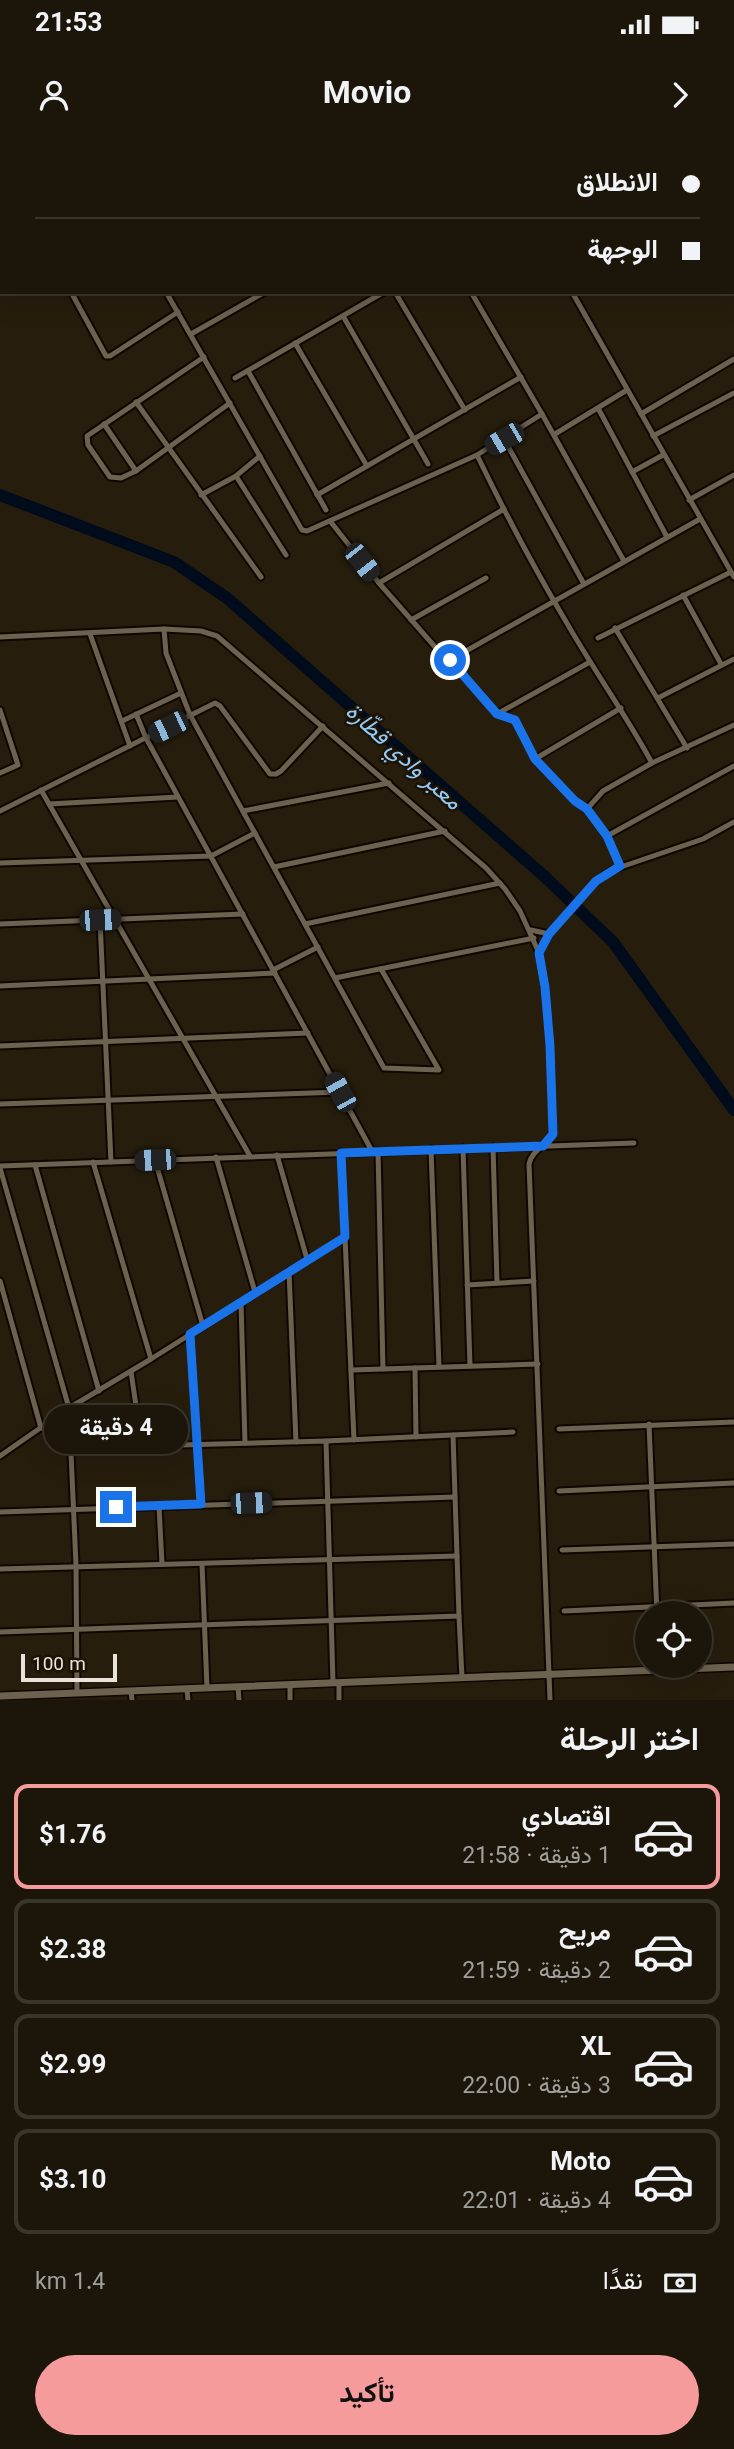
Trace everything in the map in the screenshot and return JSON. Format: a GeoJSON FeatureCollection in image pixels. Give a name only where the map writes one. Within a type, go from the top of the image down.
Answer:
{"type":"FeatureCollection","features":[{"type":"Feature","properties":{"kind":"street"},"geometry":{"type":"LineString","coordinates":[[72,294],[106,356],[178,312]]}},
{"type":"Feature","properties":{"kind":"street"},"geometry":{"type":"LineString","coordinates":[[167,294],[302,530],[307,531],[477,455],[542,414]]}},
{"type":"Feature","properties":{"kind":"street"},"geometry":{"type":"LineString","coordinates":[[191,334],[261,294]]}},
{"type":"Feature","properties":{"kind":"street"},"geometry":{"type":"LineString","coordinates":[[234,378],[380,294]]}},
{"type":"Feature","properties":{"kind":"street"},"geometry":{"type":"LineString","coordinates":[[396,294],[465,410]]}},
{"type":"Feature","properties":{"kind":"street"},"geometry":{"type":"LineString","coordinates":[[472,294],[555,434],[624,561]]}},
{"type":"Feature","properties":{"kind":"street"},"geometry":{"type":"LineString","coordinates":[[573,294],[732,575],[683,595],[598,638]]}},
{"type":"Feature","properties":{"kind":"street"},"geometry":{"type":"LineString","coordinates":[[342,316],[428,464]]}},
{"type":"Feature","properties":{"kind":"street"},"geometry":{"type":"LineString","coordinates":[[295,343],[367,466]]}},
{"type":"Feature","properties":{"kind":"street"},"geometry":{"type":"LineString","coordinates":[[204,357],[87,436],[88,445],[110,477],[121,478],[136,471],[230,403]]}},
{"type":"Feature","properties":{"kind":"street"},"geometry":{"type":"LineString","coordinates":[[641,414],[734,359]]}},
{"type":"Feature","properties":{"kind":"street"},"geometry":{"type":"LineString","coordinates":[[248,371],[326,510]]}},
{"type":"Feature","properties":{"kind":"street"},"geometry":{"type":"LineString","coordinates":[[317,495],[521,377]]}},
{"type":"Feature","properties":{"kind":"street"},"geometry":{"type":"LineString","coordinates":[[555,434],[627,390]]}},
{"type":"Feature","properties":{"kind":"street"},"geometry":{"type":"LineString","coordinates":[[653,436],[734,393]]}},
{"type":"Feature","properties":{"kind":"street"},"geometry":{"type":"LineString","coordinates":[[136,401],[261,577]]}},
{"type":"Feature","properties":{"kind":"street"},"geometry":{"type":"LineString","coordinates":[[598,408],[667,537]]}},
{"type":"Feature","properties":{"kind":"street"},"geometry":{"type":"LineString","coordinates":[[104,424],[136,471]]}},
{"type":"Feature","properties":{"kind":"street"},"geometry":{"type":"LineString","coordinates":[[504,439],[584,584]]}},
{"type":"Feature","properties":{"kind":"street"},"geometry":{"type":"LineString","coordinates":[[477,455],[554,601],[652,762]]}},
{"type":"Feature","properties":{"kind":"street"},"geometry":{"type":"LineString","coordinates":[[632,472],[663,455]]}},
{"type":"Feature","properties":{"kind":"street"},"geometry":{"type":"LineString","coordinates":[[201,495],[236,476],[260,456]]}},
{"type":"Feature","properties":{"kind":"street"},"geometry":{"type":"LineString","coordinates":[[689,500],[734,475]]}},
{"type":"Feature","properties":{"kind":"street"},"geometry":{"type":"LineString","coordinates":[[236,476],[286,555]]}},
{"type":"Feature","properties":{"kind":"street"},"geometry":{"type":"LineString","coordinates":[[379,583],[504,509]]}},
{"type":"Feature","properties":{"kind":"street"},"geometry":{"type":"LineString","coordinates":[[450,660],[700,519]]}},
{"type":"Feature","properties":{"kind":"street"},"geometry":{"type":"LineString","coordinates":[[330,521],[379,583],[443,656],[450,660],[497,714],[515,720],[535,759],[575,801],[587,809],[607,836],[620,866]]}},
{"type":"Feature","properties":{"kind":"street"},"geometry":{"type":"LineString","coordinates":[[411,620],[486,578]]}},
{"type":"Feature","properties":{"kind":"street"},"geometry":{"type":"LineString","coordinates":[[683,595],[721,664]]}},
{"type":"Feature","properties":{"kind":"street"},"geometry":{"type":"LineString","coordinates":[[615,628],[687,748]]}},
{"type":"Feature","properties":{"kind":"street"},"geometry":{"type":"LineString","coordinates":[[164,629],[166,653],[190,715],[384,1068],[439,1070],[381,969]]}},
{"type":"Feature","properties":{"kind":"street"},"geometry":{"type":"LineString","coordinates":[[0,637],[164,629],[201,631],[225,640],[445,831],[500,883],[531,930],[539,953],[545,987],[553,1130],[551,1137],[533,1154],[529,1164],[550,1700]]}},
{"type":"Feature","properties":{"kind":"street"},"geometry":{"type":"LineString","coordinates":[[90,634],[130,746]]}},
{"type":"Feature","properties":{"kind":"street"},"geometry":{"type":"LineString","coordinates":[[658,698],[734,659]]}},
{"type":"Feature","properties":{"kind":"street"},"geometry":{"type":"LineString","coordinates":[[497,714],[590,662]]}},
{"type":"Feature","properties":{"kind":"street"},"geometry":{"type":"LineString","coordinates":[[121,721],[181,693]]}},
{"type":"Feature","properties":{"kind":"street"},"geometry":{"type":"LineString","coordinates":[[0,811],[215,703],[220,706],[270,774],[281,771],[323,726]]}},
{"type":"Feature","properties":{"kind":"street"},"geometry":{"type":"LineString","coordinates":[[535,759],[621,708]]}},
{"type":"Feature","properties":{"kind":"street"},"geometry":{"type":"LineString","coordinates":[[0,710],[3,727],[18,765],[0,773]]}},
{"type":"Feature","properties":{"kind":"street"},"geometry":{"type":"LineString","coordinates":[[136,714],[178,797],[375,1151],[383,1369]]}},
{"type":"Feature","properties":{"kind":"street"},"geometry":{"type":"LineString","coordinates":[[587,809],[603,791],[652,762],[734,725]]}},
{"type":"Feature","properties":{"kind":"street"},"geometry":{"type":"LineString","coordinates":[[607,836],[734,766]]}},
{"type":"Feature","properties":{"kind":"street"},"geometry":{"type":"LineString","coordinates":[[243,811],[389,783]]}},
{"type":"Feature","properties":{"kind":"street"},"geometry":{"type":"LineString","coordinates":[[41,790],[250,1156]]}},
{"type":"Feature","properties":{"kind":"street"},"geometry":{"type":"LineString","coordinates":[[49,804],[178,797]]}},
{"type":"Feature","properties":{"kind":"street"},"geometry":{"type":"LineString","coordinates":[[539,953],[549,934],[596,881],[620,866],[691,843],[734,822]]}},
{"type":"Feature","properties":{"kind":"street"},"geometry":{"type":"LineString","coordinates":[[274,867],[445,831]]}},
{"type":"Feature","properties":{"kind":"street"},"geometry":{"type":"LineString","coordinates":[[0,863],[211,856],[255,833]]}},
{"type":"Feature","properties":{"kind":"street"},"geometry":{"type":"LineString","coordinates":[[305,923],[500,883]]}},
{"type":"Feature","properties":{"kind":"street"},"geometry":{"type":"LineString","coordinates":[[0,924],[243,914]]}},
{"type":"Feature","properties":{"kind":"street"},"geometry":{"type":"LineString","coordinates":[[100,920],[111,1162]]}},
{"type":"Feature","properties":{"kind":"street"},"geometry":{"type":"LineString","coordinates":[[531,930],[549,934]]}},
{"type":"Feature","properties":{"kind":"street"},"geometry":{"type":"LineString","coordinates":[[335,978],[534,938]]}},
{"type":"Feature","properties":{"kind":"street"},"geometry":{"type":"LineString","coordinates":[[0,986],[274,971],[318,947]]}},
{"type":"Feature","properties":{"kind":"street"},"geometry":{"type":"LineString","coordinates":[[0,1046],[308,1033]]}},
{"type":"Feature","properties":{"kind":"street"},"geometry":{"type":"LineString","coordinates":[[0,1104],[340,1092]]}},
{"type":"Feature","properties":{"kind":"street"},"geometry":{"type":"LineString","coordinates":[[77,1693],[76,1565],[69,1408],[0,1167],[634,1143]]}},
{"type":"Feature","properties":{"kind":"street"},"geometry":{"type":"LineString","coordinates":[[493,1147],[497,1283]]}},
{"type":"Feature","properties":{"kind":"street"},"geometry":{"type":"LineString","coordinates":[[463,1148],[470,1366]]}},
{"type":"Feature","properties":{"kind":"street"},"geometry":{"type":"LineString","coordinates":[[431,1149],[439,1367]]}},
{"type":"Feature","properties":{"kind":"street"},"geometry":{"type":"LineString","coordinates":[[341,1153],[354,1440]]}},
{"type":"Feature","properties":{"kind":"street"},"geometry":{"type":"LineString","coordinates":[[277,1155],[307,1259]]}},
{"type":"Feature","properties":{"kind":"street"},"geometry":{"type":"LineString","coordinates":[[216,1157],[255,1292]]}},
{"type":"Feature","properties":{"kind":"street"},"geometry":{"type":"LineString","coordinates":[[155,1160],[203,1326]]}},
{"type":"Feature","properties":{"kind":"street"},"geometry":{"type":"LineString","coordinates":[[93,1162],[151,1359]]}},
{"type":"Feature","properties":{"kind":"street"},"geometry":{"type":"LineString","coordinates":[[35,1165],[99,1391]]}},
{"type":"Feature","properties":{"kind":"street"},"geometry":{"type":"LineString","coordinates":[[0,1456],[69,1408],[345,1237]]}},
{"type":"Feature","properties":{"kind":"street"},"geometry":{"type":"LineString","coordinates":[[289,1271],[296,1442]]}},
{"type":"Feature","properties":{"kind":"street"},"geometry":{"type":"LineString","coordinates":[[0,1281],[41,1427]]}},
{"type":"Feature","properties":{"kind":"street"},"geometry":{"type":"LineString","coordinates":[[467,1285],[534,1281]]}},
{"type":"Feature","properties":{"kind":"street"},"geometry":{"type":"LineString","coordinates":[[241,1302],[244,1443]]}},
{"type":"Feature","properties":{"kind":"street"},"geometry":{"type":"LineString","coordinates":[[190,1334],[201,1504]]}},
{"type":"Feature","properties":{"kind":"street"},"geometry":{"type":"LineString","coordinates":[[351,1370],[538,1364]]}},
{"type":"Feature","properties":{"kind":"street"},"geometry":{"type":"LineString","coordinates":[[415,1368],[416,1437]]}},
{"type":"Feature","properties":{"kind":"street"},"geometry":{"type":"LineString","coordinates":[[131,1372],[142,1446]]}},
{"type":"Feature","properties":{"kind":"street"},"geometry":{"type":"LineString","coordinates":[[559,1429],[734,1422]]}},
{"type":"Feature","properties":{"kind":"street"},"geometry":{"type":"LineString","coordinates":[[649,1424],[657,1601]]}},
{"type":"Feature","properties":{"kind":"street"},"geometry":{"type":"LineString","coordinates":[[71,1446],[296,1442],[513,1432]]}},
{"type":"Feature","properties":{"kind":"street"},"geometry":{"type":"LineString","coordinates":[[453,1435],[462,1678]]}},
{"type":"Feature","properties":{"kind":"street"},"geometry":{"type":"LineString","coordinates":[[326,1441],[331,1620],[339,1700]]}},
{"type":"Feature","properties":{"kind":"street"},"geometry":{"type":"LineString","coordinates":[[559,1491],[734,1483]]}},
{"type":"Feature","properties":{"kind":"street"},"geometry":{"type":"LineString","coordinates":[[0,1512],[455,1497]]}},
{"type":"Feature","properties":{"kind":"street"},"geometry":{"type":"LineString","coordinates":[[159,1506],[162,1564]]}},
{"type":"Feature","properties":{"kind":"street"},"geometry":{"type":"LineString","coordinates":[[562,1550],[734,1544]]}},
{"type":"Feature","properties":{"kind":"street"},"geometry":{"type":"LineString","coordinates":[[0,1569],[457,1556]]}},
{"type":"Feature","properties":{"kind":"street"},"geometry":{"type":"LineString","coordinates":[[202,1564],[206,1688]]}},
{"type":"Feature","properties":{"kind":"street"},"geometry":{"type":"LineString","coordinates":[[712,1604],[734,1603]]}},
{"type":"Feature","properties":{"kind":"street"},"geometry":{"type":"LineString","coordinates":[[564,1611],[635,1606]]}},
{"type":"Feature","properties":{"kind":"street"},"geometry":{"type":"LineString","coordinates":[[0,1632],[459,1616]]}},
{"type":"Feature","properties":{"kind":"street"},"geometry":{"type":"LineString","coordinates":[[712,1667],[734,1667]]}},
{"type":"Feature","properties":{"kind":"street"},"geometry":{"type":"LineString","coordinates":[[0,1696],[20,1698],[77,1693],[635,1669]]}},
{"type":"Feature","properties":{"kind":"street"},"geometry":{"type":"LineString","coordinates":[[290,1685],[290,1700]]}},
{"type":"Feature","properties":{"kind":"street"},"geometry":{"type":"LineString","coordinates":[[239,1687],[239,1700]]}},
{"type":"Feature","properties":{"kind":"street"},"geometry":{"type":"LineString","coordinates":[[187,1689],[188,1700]]}},
{"type":"Feature","properties":{"kind":"street"},"geometry":{"type":"LineString","coordinates":[[131,1691],[132,1700]]}},
{"type":"Feature","properties":{"kind":"waterway","name":"معبر وادي قطّارة"},"geometry":{"type":"LineString","coordinates":[[0,495],[174,562],[227,598],[544,876],[613,942],[734,1110]]}},
{"type":"Feature","properties":{"kind":"route"},"geometry":{"type":"LineString","coordinates":[[116,1507],[201,1504],[190,1334],[345,1237],[341,1153],[543,1146],[553,1134],[550,1046],[539,953],[549,934],[596,881],[620,866],[607,836],[587,809],[575,801],[535,759],[515,720],[497,714],[450,660]]}}]}
